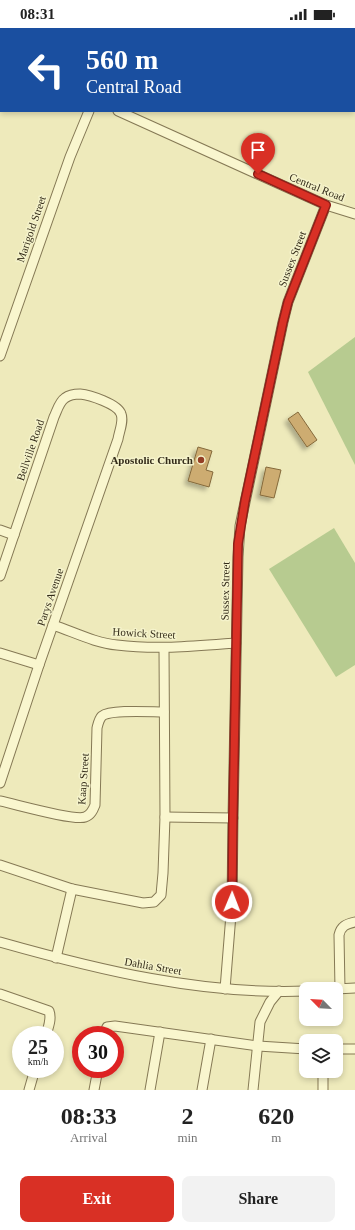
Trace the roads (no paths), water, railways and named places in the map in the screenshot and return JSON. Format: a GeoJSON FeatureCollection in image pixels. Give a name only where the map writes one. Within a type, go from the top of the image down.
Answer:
{"type":"FeatureCollection","features":[{"type":"Feature","properties":{"kind":"street","name":"Marigold Street"},"geometry":{"type":"LineString","coordinates":[[0,356],[70,157],[89,112]]}},
{"type":"Feature","properties":{"kind":"street","name":"Central Road"},"geometry":{"type":"LineString","coordinates":[[120,112],[326,205],[355,214]]}},
{"type":"Feature","properties":{"kind":"street","name":"Sussex Street"},"geometry":{"type":"LineString","coordinates":[[225,989],[232,902],[236,643],[240,532],[262,418],[288,302],[326,205]]}},
{"type":"Feature","properties":{"kind":"street","name":"Bellville Road"},"geometry":{"type":"LineString","coordinates":[[0,576],[54,417],[61,403],[65,398],[72,395],[80,394],[89,396],[108,403],[118,409],[121,413],[122,419]]}},
{"type":"Feature","properties":{"kind":"street","name":"Parys Avenue"},"geometry":{"type":"LineString","coordinates":[[0,783],[39,665],[118,439],[122,419]]}},
{"type":"Feature","properties":{"kind":"street"},"geometry":{"type":"LineString","coordinates":[[0,530],[14,535]]}},
{"type":"Feature","properties":{"kind":"street","name":"Howick Street"},"geometry":{"type":"LineString","coordinates":[[53,625],[98,641],[117,645],[164,648],[236,643]]}},
{"type":"Feature","properties":{"kind":"street"},"geometry":{"type":"LineString","coordinates":[[0,865],[72,889],[143,903],[154,902],[161,895],[163,886],[165,817],[164,648]]}},
{"type":"Feature","properties":{"kind":"street"},"geometry":{"type":"LineString","coordinates":[[0,653],[39,665]]}},
{"type":"Feature","properties":{"kind":"street","name":"Kaap Street"},"geometry":{"type":"LineString","coordinates":[[0,801],[79,818],[86,817],[93,810],[95,805],[97,728],[99,720],[102,716],[114,712],[164,712]]}},
{"type":"Feature","properties":{"kind":"street"},"geometry":{"type":"LineString","coordinates":[[165,817],[233,818]]}},
{"type":"Feature","properties":{"kind":"street"},"geometry":{"type":"LineString","coordinates":[[56,958],[72,889]]}},
{"type":"Feature","properties":{"kind":"street"},"geometry":{"type":"LineString","coordinates":[[338,982],[340,930],[344,925],[355,922]]}},
{"type":"Feature","properties":{"kind":"street","name":"Dahlia Street"},"geometry":{"type":"LineString","coordinates":[[0,942],[56,958],[135,976],[225,989],[299,991]]}},
{"type":"Feature","properties":{"kind":"street"},"geometry":{"type":"LineString","coordinates":[[343,989],[355,988]]}},
{"type":"Feature","properties":{"kind":"street"},"geometry":{"type":"LineString","coordinates":[[253,1090],[260,1022],[270,1002],[279,991]]}},
{"type":"Feature","properties":{"kind":"street"},"geometry":{"type":"LineString","coordinates":[[1,997],[49,1011],[48,1026]]}},
{"type":"Feature","properties":{"kind":"street"},"geometry":{"type":"LineString","coordinates":[[124,1028],[258,1046],[299,1049]]}},
{"type":"Feature","properties":{"kind":"street"},"geometry":{"type":"LineString","coordinates":[[150,1090],[160,1032]]}},
{"type":"Feature","properties":{"kind":"street"},"geometry":{"type":"LineString","coordinates":[[202,1090],[211,1040]]}},
{"type":"Feature","properties":{"kind":"street"},"geometry":{"type":"LineString","coordinates":[[343,1049],[355,1049]]}},
{"type":"Feature","properties":{"kind":"street"},"geometry":{"type":"LineString","coordinates":[[29,1090],[32,1078]]}},
{"type":"Feature","properties":{"kind":"street"},"geometry":{"type":"LineString","coordinates":[[94,1090],[96,1078]]}},
{"type":"Feature","properties":{"kind":"street"},"geometry":{"type":"LineString","coordinates":[[323,1078],[323,1090]]}},
{"type":"Feature","properties":{"kind":"place","name":"Apostolic Church"},"geometry":{"type":"Point","coordinates":[201,460]}}]}
